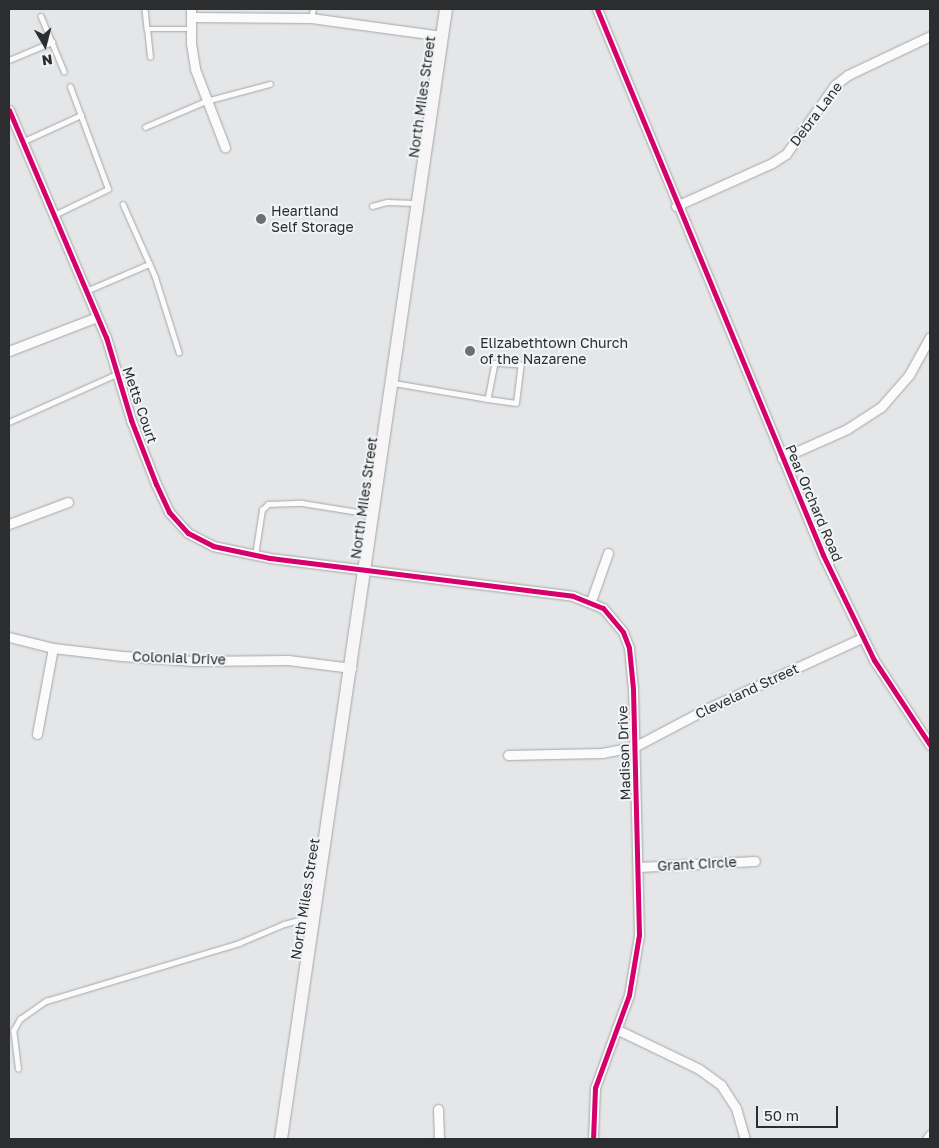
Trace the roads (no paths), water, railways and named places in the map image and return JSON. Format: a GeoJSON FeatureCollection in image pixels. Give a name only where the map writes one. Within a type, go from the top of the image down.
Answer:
{"type":"FeatureCollection","features":[{"type":"Feature","properties":{"kind":"main road","name":"North Miles Street"},"geometry":{"type":"LineString","coordinates":[[281,1139],[352,668],[372,515],[446,9]]}},
{"type":"Feature","properties":{"kind":"street","name":"Pear Orchard Road"},"geometry":{"type":"LineString","coordinates":[[597,9],[676,206],[782,458],[862,638],[898,700],[930,745]]}},
{"type":"Feature","properties":{"kind":"street"},"geometry":{"type":"LineString","coordinates":[[226,147],[206,101],[195,69],[190,29],[191,13],[312,13],[442,36]]}},
{"type":"Feature","properties":{"kind":"street","name":"Debra Lane"},"geometry":{"type":"LineString","coordinates":[[676,206],[779,158],[799,140],[835,85],[848,74],[930,36]]}},
{"type":"Feature","properties":{"kind":"street","name":"Metts Court"},"geometry":{"type":"LineString","coordinates":[[9,110],[97,317],[156,484],[178,524],[213,546],[255,555],[366,570]]}},
{"type":"Feature","properties":{"kind":"street"},"geometry":{"type":"LineString","coordinates":[[9,351],[97,317]]}},
{"type":"Feature","properties":{"kind":"street"},"geometry":{"type":"LineString","coordinates":[[782,458],[847,429],[881,407],[909,375],[930,337]]}},
{"type":"Feature","properties":{"kind":"street"},"geometry":{"type":"LineString","coordinates":[[9,524],[68,502]]}},
{"type":"Feature","properties":{"kind":"street"},"geometry":{"type":"LineString","coordinates":[[591,601],[608,553]]}},
{"type":"Feature","properties":{"kind":"street","name":"Madison Drive"},"geometry":{"type":"LineString","coordinates":[[366,570],[457,579],[591,601],[614,618],[629,648],[639,868],[638,956],[629,995],[595,1088],[593,1139]]}},
{"type":"Feature","properties":{"kind":"street","name":"Colonial Drive"},"geometry":{"type":"LineString","coordinates":[[9,637],[53,648],[194,661],[288,660],[352,668]]}},
{"type":"Feature","properties":{"kind":"street","name":"Cleveland Street"},"geometry":{"type":"LineString","coordinates":[[508,755],[602,753],[634,747],[706,709],[862,638]]}},
{"type":"Feature","properties":{"kind":"street"},"geometry":{"type":"LineString","coordinates":[[37,734],[53,648]]}},
{"type":"Feature","properties":{"kind":"street","name":"Grant Circle"},"geometry":{"type":"LineString","coordinates":[[639,868],[755,860]]}},
{"type":"Feature","properties":{"kind":"street"},"geometry":{"type":"LineString","coordinates":[[616,1029],[698,1069],[721,1085],[736,1108],[745,1139]]}},
{"type":"Feature","properties":{"kind":"street"},"geometry":{"type":"LineString","coordinates":[[438,1109],[438,1139]]}},
{"type":"Feature","properties":{"kind":"street"},"geometry":{"type":"LineString","coordinates":[[927,1139],[930,1134]]}},
{"type":"Feature","properties":{"kind":"lane"},"geometry":{"type":"LineString","coordinates":[[145,9],[150,57]]}},
{"type":"Feature","properties":{"kind":"lane"},"geometry":{"type":"LineString","coordinates":[[41,16],[64,71]]}},
{"type":"Feature","properties":{"kind":"lane"},"geometry":{"type":"LineString","coordinates":[[147,29],[190,29]]}},
{"type":"Feature","properties":{"kind":"lane"},"geometry":{"type":"LineString","coordinates":[[9,60],[52,42]]}},
{"type":"Feature","properties":{"kind":"lane"},"geometry":{"type":"LineString","coordinates":[[145,127],[206,101],[270,84]]}},
{"type":"Feature","properties":{"kind":"lane"},"geometry":{"type":"LineString","coordinates":[[53,215],[108,189],[70,87]]}},
{"type":"Feature","properties":{"kind":"lane"},"geometry":{"type":"LineString","coordinates":[[22,142],[81,116]]}},
{"type":"Feature","properties":{"kind":"lane"},"geometry":{"type":"LineString","coordinates":[[372,206],[387,202],[418,203]]}},
{"type":"Feature","properties":{"kind":"lane"},"geometry":{"type":"LineString","coordinates":[[123,204],[161,291],[179,352]]}},
{"type":"Feature","properties":{"kind":"lane"},"geometry":{"type":"LineString","coordinates":[[86,291],[149,264]]}},
{"type":"Feature","properties":{"kind":"lane"},"geometry":{"type":"LineString","coordinates":[[392,383],[488,399],[516,403],[521,365],[495,363],[488,399]]}},
{"type":"Feature","properties":{"kind":"lane"},"geometry":{"type":"LineString","coordinates":[[9,422],[117,374]]}},
{"type":"Feature","properties":{"kind":"lane"},"geometry":{"type":"LineString","coordinates":[[255,555],[262,510],[268,504],[302,503],[372,515]]}},
{"type":"Feature","properties":{"kind":"lane"},"geometry":{"type":"LineString","coordinates":[[18,1069],[13,1031],[20,1020],[46,1001],[239,943],[284,924],[314,916]]}},
{"type":"Feature","properties":{"kind":"place","name":"Heartland Self Storage"},"geometry":{"type":"Point","coordinates":[261,219]}},
{"type":"Feature","properties":{"kind":"place","name":"Elizabethtown Church of the Nazarene"},"geometry":{"type":"Point","coordinates":[470,351]}}]}
